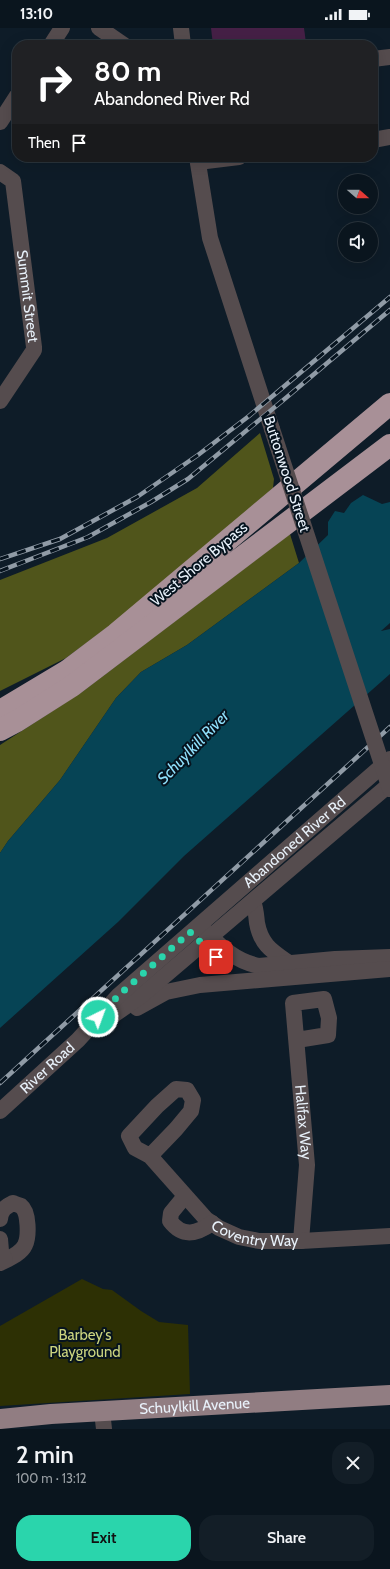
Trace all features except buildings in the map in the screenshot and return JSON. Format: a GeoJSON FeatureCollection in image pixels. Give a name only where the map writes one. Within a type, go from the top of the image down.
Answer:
{"type":"FeatureCollection","features":[{"type":"Feature","properties":{"kind":"highway","name":"West Shore Bypass"},"geometry":{"type":"LineString","coordinates":[[0,711],[67,671],[116,634],[390,404]]}},
{"type":"Feature","properties":{"kind":"highway","name":"West Shore Bypass"},"geometry":{"type":"LineString","coordinates":[[0,730],[72,686],[390,445]]}},
{"type":"Feature","properties":{"kind":"main road","name":"Schuylkill Avenue"},"geometry":{"type":"LineString","coordinates":[[1,1422],[51,1414],[103,1420],[390,1395]]}},
{"type":"Feature","properties":{"kind":"street"},"geometry":{"type":"LineString","coordinates":[[54,40],[62,28]]}},
{"type":"Feature","properties":{"kind":"street"},"geometry":{"type":"LineString","coordinates":[[99,28],[117,40]]}},
{"type":"Feature","properties":{"kind":"street"},"geometry":{"type":"LineString","coordinates":[[181,28],[182,40]]}},
{"type":"Feature","properties":{"kind":"street"},"geometry":{"type":"LineString","coordinates":[[378,58],[390,57]]}},
{"type":"Feature","properties":{"kind":"street"},"geometry":{"type":"LineString","coordinates":[[0,122],[12,104]]}},
{"type":"Feature","properties":{"kind":"street"},"geometry":{"type":"LineString","coordinates":[[378,139],[390,137]]}},
{"type":"Feature","properties":{"kind":"street","name":"Buttonwood Street"},"geometry":{"type":"LineString","coordinates":[[198,162],[210,238],[390,788]]}},
{"type":"Feature","properties":{"kind":"street","name":"Summit Street"},"geometry":{"type":"LineString","coordinates":[[0,172],[13,181],[34,347],[34,350],[0,401]]}},
{"type":"Feature","properties":{"kind":"street","name":"Abandoned River Rd"},"geometry":{"type":"LineString","coordinates":[[194,928],[390,759]]}},
{"type":"Feature","properties":{"kind":"street","name":"Abandoned River Rd"},"geometry":{"type":"LineString","coordinates":[[78,1040],[141,996],[390,784]]}},
{"type":"Feature","properties":{"kind":"street","name":"Abandoned River Rd"},"geometry":{"type":"LineString","coordinates":[[254,901],[260,934],[265,945],[289,963]]}},
{"type":"Feature","properties":{"kind":"street"},"geometry":{"type":"LineString","coordinates":[[194,928],[232,968],[262,980]]}},
{"type":"Feature","properties":{"kind":"street","name":"River Road"},"geometry":{"type":"LineString","coordinates":[[0,1111],[78,1040],[119,995],[194,928]]}},
{"type":"Feature","properties":{"kind":"street"},"geometry":{"type":"LineString","coordinates":[[207,941],[248,964],[259,966],[272,966],[328,959],[383,968]]}},
{"type":"Feature","properties":{"kind":"street"},"geometry":{"type":"LineString","coordinates":[[383,968],[390,945]]}},
{"type":"Feature","properties":{"kind":"street"},"geometry":{"type":"LineString","coordinates":[[383,968],[390,957]]}},
{"type":"Feature","properties":{"kind":"street"},"geometry":{"type":"LineString","coordinates":[[78,1040],[166,992],[200,986],[383,968]]}},
{"type":"Feature","properties":{"kind":"street","name":"Halifax Way"},"geometry":{"type":"LineString","coordinates":[[297,1040],[328,1035],[330,1018],[324,999],[293,1003],[307,1165],[301,1241]]}},
{"type":"Feature","properties":{"kind":"street","name":"Coventry Way"},"geometry":{"type":"LineString","coordinates":[[150,1156],[206,1219],[239,1237],[259,1241],[301,1241],[390,1236]]}},
{"type":"Feature","properties":{"kind":"street"},"geometry":{"type":"LineString","coordinates":[[185,1196],[171,1213],[170,1222],[174,1227],[191,1234],[200,1231],[212,1223]]}},
{"type":"Feature","properties":{"kind":"street"},"geometry":{"type":"LineString","coordinates":[[0,1219],[0,1213],[5,1206],[13,1202],[22,1207],[26,1214],[28,1235],[25,1246],[2,1262],[0,1239]]}},
{"type":"Feature","properties":{"kind":"green space"},"geometry":{"type":"Polygon","coordinates":[[[260,433],[274,479],[273,488],[147,598],[66,658],[0,691],[0,580],[107,538],[197,488],[260,433]]]}},
{"type":"Feature","properties":{"kind":"green space"},"geometry":{"type":"Polygon","coordinates":[[[290,534],[299,563],[187,645],[141,672],[116,698],[60,780],[8,841],[0,853],[0,745],[82,692],[290,534]]]}},
{"type":"Feature","properties":{"kind":"green space","name":"Barbey's Playground"},"geometry":{"type":"Polygon","coordinates":[[[82,1279],[103,1289],[112,1290],[159,1322],[188,1325],[190,1394],[0,1406],[0,1326],[82,1279]]]}},
{"type":"Feature","properties":{"kind":"water","name":"Schuylkill River"},"geometry":{"type":"Polygon","coordinates":[[[363,495],[382,504],[390,502],[390,623],[381,631],[390,629],[390,674],[184,856],[118,922],[0,1028],[0,853],[8,841],[60,780],[116,698],[141,672],[187,645],[299,563],[328,535],[328,522],[335,511],[344,513],[351,503],[363,495]]]}},
{"type":"Feature","properties":{"kind":"railway"},"geometry":{"type":"LineString","coordinates":[[0,559],[60,539],[137,497],[198,455],[249,416],[390,297]]}},
{"type":"Feature","properties":{"kind":"railway"},"geometry":{"type":"LineString","coordinates":[[0,571],[88,537],[151,502],[188,479],[390,310]]}},
{"type":"Feature","properties":{"kind":"railway"},"geometry":{"type":"LineString","coordinates":[[0,1083],[390,727]]}},
{"type":"Feature","properties":{"kind":"route"},"geometry":{"type":"LineString","coordinates":[[98,1017],[119,995],[190,932],[216,957]]}}]}
